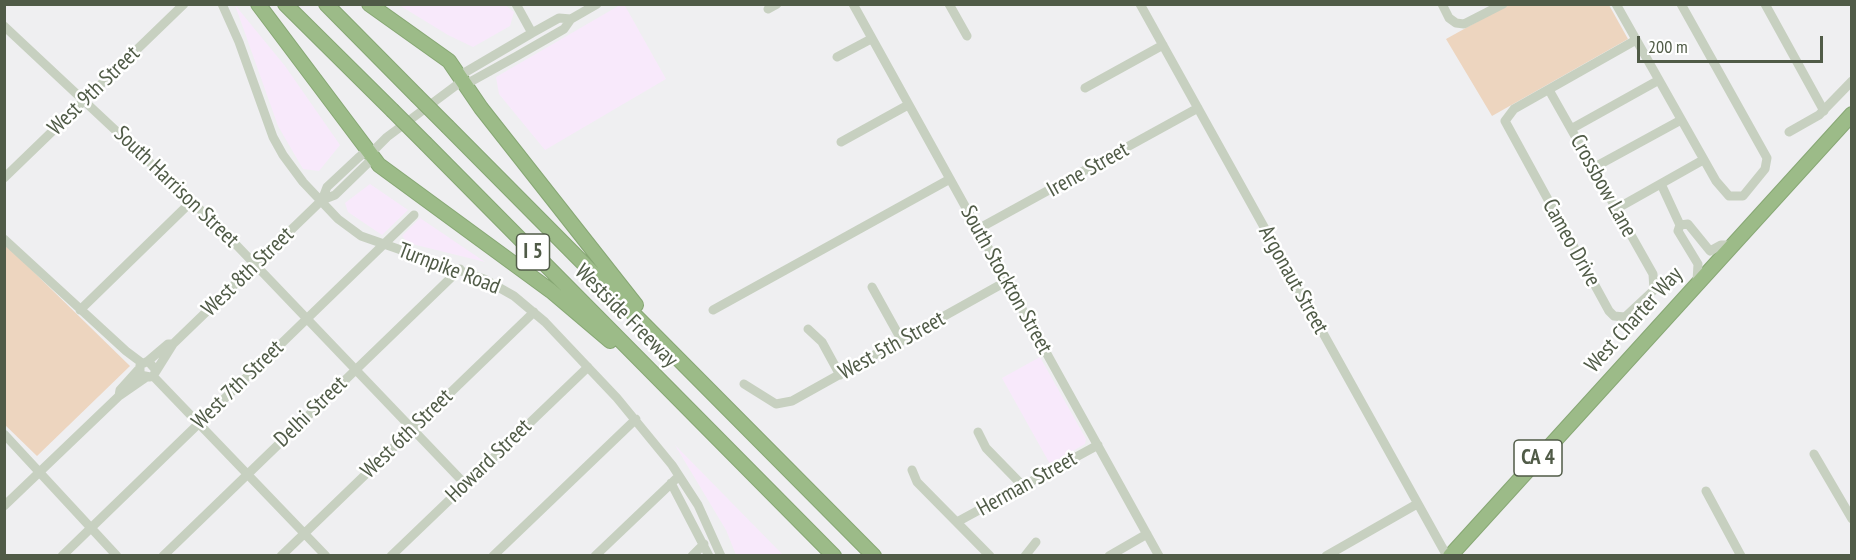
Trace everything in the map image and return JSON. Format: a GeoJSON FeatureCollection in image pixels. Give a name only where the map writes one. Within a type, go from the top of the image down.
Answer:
{"type":"FeatureCollection","features":[{"type":"Feature","properties":{"kind":"highway"},"geometry":{"type":"LineString","coordinates":[[258,4],[370,154],[394,177],[551,291],[616,347],[639,360]]}},
{"type":"Feature","properties":{"kind":"highway","name":"Westside Freeway"},"geometry":{"type":"LineString","coordinates":[[285,4],[834,555]]}},
{"type":"Feature","properties":{"kind":"highway","name":"Westside Freeway"},"geometry":{"type":"LineString","coordinates":[[326,4],[874,555]]}},
{"type":"Feature","properties":{"kind":"highway"},"geometry":{"type":"LineString","coordinates":[[369,4],[448,61],[648,320],[656,337]]}},
{"type":"Feature","properties":{"kind":"highway","name":"West Charter Way"},"geometry":{"type":"LineString","coordinates":[[1448,555],[1851,114]]}},
{"type":"Feature","properties":{"kind":"street","name":"West 9th Street"},"geometry":{"type":"LineString","coordinates":[[4,178],[184,4]]}},
{"type":"Feature","properties":{"kind":"street","name":"Turnpike Road"},"geometry":{"type":"LineString","coordinates":[[222,4],[239,42],[273,137],[296,174],[349,228],[366,239],[460,269],[502,289],[534,312],[636,418],[698,505],[722,555]]}},
{"type":"Feature","properties":{"kind":"street"},"geometry":{"type":"LineString","coordinates":[[516,4],[532,33]]}},
{"type":"Feature","properties":{"kind":"street","name":"West 8th Street"},"geometry":{"type":"LineString","coordinates":[[462,81],[470,82],[556,34],[564,29],[571,19],[597,4]]}},
{"type":"Feature","properties":{"kind":"street","name":"South Stockton Street"},"geometry":{"type":"LineString","coordinates":[[852,4],[1159,555]]}},
{"type":"Feature","properties":{"kind":"street"},"geometry":{"type":"LineString","coordinates":[[950,4],[967,36]]}},
{"type":"Feature","properties":{"kind":"street","name":"Argonaut Street"},"geometry":{"type":"LineString","coordinates":[[1140,4],[1448,555]]}},
{"type":"Feature","properties":{"kind":"street"},"geometry":{"type":"LineString","coordinates":[[1442,4],[1449,18],[1455,23],[1464,24],[1503,4]]}},
{"type":"Feature","properties":{"kind":"street"},"geometry":{"type":"LineString","coordinates":[[1616,4],[1722,190],[1729,196],[1743,196],[1765,169],[1767,158],[1681,4]]}},
{"type":"Feature","properties":{"kind":"street"},"geometry":{"type":"LineString","coordinates":[[1765,4],[1824,111]]}},
{"type":"Feature","properties":{"kind":"street","name":"West 8th Street"},"geometry":{"type":"LineString","coordinates":[[4,506],[119,396],[151,374],[173,344],[322,200],[335,195],[370,161],[370,154],[397,129],[462,81],[464,73],[559,18],[571,19]]}},
{"type":"Feature","properties":{"kind":"street","name":"South Harrison Street"},"geometry":{"type":"LineString","coordinates":[[4,26],[192,201],[465,484]]}},
{"type":"Feature","properties":{"kind":"street"},"geometry":{"type":"LineString","coordinates":[[532,33],[556,34]]}},
{"type":"Feature","properties":{"kind":"street"},"geometry":{"type":"LineString","coordinates":[[517,56],[532,33]]}},
{"type":"Feature","properties":{"kind":"street"},"geometry":{"type":"LineString","coordinates":[[837,57],[871,39]]}},
{"type":"Feature","properties":{"kind":"street"},"geometry":{"type":"LineString","coordinates":[[1549,90],[1636,40]]}},
{"type":"Feature","properties":{"kind":"street"},"geometry":{"type":"LineString","coordinates":[[1085,88],[1162,45]]}},
{"type":"Feature","properties":{"kind":"street"},"geometry":{"type":"LineString","coordinates":[[1572,129],[1659,80]]}},
{"type":"Feature","properties":{"kind":"street"},"geometry":{"type":"LineString","coordinates":[[1789,132],[1824,111],[1851,81]]}},
{"type":"Feature","properties":{"kind":"street","name":"Cameo Drive"},"geometry":{"type":"LineString","coordinates":[[1549,90],[1514,109],[1506,117],[1506,126],[1609,311],[1619,318],[1630,314],[1654,290],[1655,283]]}},
{"type":"Feature","properties":{"kind":"street","name":"Crossbow Lane"},"geometry":{"type":"LineString","coordinates":[[1549,90],[1653,274],[1655,283]]}},
{"type":"Feature","properties":{"kind":"street"},"geometry":{"type":"LineString","coordinates":[[841,142],[908,105]]}},
{"type":"Feature","properties":{"kind":"street","name":"Irene Street"},"geometry":{"type":"LineString","coordinates":[[978,229],[1198,108]]}},
{"type":"Feature","properties":{"kind":"street"},"geometry":{"type":"LineString","coordinates":[[1593,168],[1681,120]]}},
{"type":"Feature","properties":{"kind":"street"},"geometry":{"type":"LineString","coordinates":[[1616,209],[1703,160]]}},
{"type":"Feature","properties":{"kind":"street"},"geometry":{"type":"LineString","coordinates":[[713,310],[950,178]]}},
{"type":"Feature","properties":{"kind":"street"},"geometry":{"type":"LineString","coordinates":[[1661,184],[1680,225],[1678,231],[1698,264],[1697,281]]}},
{"type":"Feature","properties":{"kind":"street"},"geometry":{"type":"LineString","coordinates":[[80,310],[192,201]]}},
{"type":"Feature","properties":{"kind":"street","name":"West 7th Street"},"geometry":{"type":"LineString","coordinates":[[62,555],[414,215]]}},
{"type":"Feature","properties":{"kind":"street"},"geometry":{"type":"LineString","coordinates":[[1680,225],[1688,225],[1710,251],[1731,244]]}},
{"type":"Feature","properties":{"kind":"street"},"geometry":{"type":"LineString","coordinates":[[4,239],[151,374],[326,555]]}},
{"type":"Feature","properties":{"kind":"street","name":"Delhi Street"},"geometry":{"type":"LineString","coordinates":[[163,555],[460,269]]}},
{"type":"Feature","properties":{"kind":"street","name":"West 5th Street"},"geometry":{"type":"LineString","coordinates":[[744,384],[776,404],[792,401],[1007,282]]}},
{"type":"Feature","properties":{"kind":"street"},"geometry":{"type":"LineString","coordinates":[[872,287],[902,341]]}},
{"type":"Feature","properties":{"kind":"street","name":"West 6th Street"},"geometry":{"type":"LineString","coordinates":[[281,555],[534,312]]}},
{"type":"Feature","properties":{"kind":"street"},"geometry":{"type":"LineString","coordinates":[[808,329],[822,342],[840,375]]}},
{"type":"Feature","properties":{"kind":"street","name":"West 8th Street"},"geometry":{"type":"LineString","coordinates":[[119,396],[120,390],[142,366],[168,344],[173,344]]}},
{"type":"Feature","properties":{"kind":"street"},"geometry":{"type":"LineString","coordinates":[[142,366],[151,374]]}},
{"type":"Feature","properties":{"kind":"street","name":"Howard Street"},"geometry":{"type":"LineString","coordinates":[[391,555],[588,367]]}},
{"type":"Feature","properties":{"kind":"street"},"geometry":{"type":"LineString","coordinates":[[493,555],[636,418]]}},
{"type":"Feature","properties":{"kind":"street"},"geometry":{"type":"LineString","coordinates":[[978,432],[986,448],[1023,486]]}},
{"type":"Feature","properties":{"kind":"street"},"geometry":{"type":"LineString","coordinates":[[4,434],[117,555]]}},
{"type":"Feature","properties":{"kind":"street","name":"Herman Street"},"geometry":{"type":"LineString","coordinates":[[957,522],[1098,445]]}},
{"type":"Feature","properties":{"kind":"street"},"geometry":{"type":"LineString","coordinates":[[1814,454],[1851,519]]}},
{"type":"Feature","properties":{"kind":"street"},"geometry":{"type":"LineString","coordinates":[[912,470],[917,482],[990,555]]}},
{"type":"Feature","properties":{"kind":"street"},"geometry":{"type":"LineString","coordinates":[[595,555],[679,476]]}},
{"type":"Feature","properties":{"kind":"street"},"geometry":{"type":"LineString","coordinates":[[671,483],[709,555]]}},
{"type":"Feature","properties":{"kind":"street"},"geometry":{"type":"LineString","coordinates":[[1706,491],[1741,555]]}},
{"type":"Feature","properties":{"kind":"street"},"geometry":{"type":"LineString","coordinates":[[1326,555],[1418,504]]}},
{"type":"Feature","properties":{"kind":"street"},"geometry":{"type":"LineString","coordinates":[[1109,555],[1147,534]]}},
{"type":"Feature","properties":{"kind":"street"},"geometry":{"type":"LineString","coordinates":[[1025,555],[1036,542]]}},
{"type":"Feature","properties":{"kind":"street"},"geometry":{"type":"LineString","coordinates":[[692,555],[704,544]]}},
{"type":"Feature","properties":{"kind":"shaded area"},"geometry":{"type":"Polygon","coordinates":[[[624,4],[666,79],[545,150],[499,94],[496,77],[624,4]]]}},
{"type":"Feature","properties":{"kind":"shaded area"},"geometry":{"type":"Polygon","coordinates":[[[1509,4],[1609,5],[1628,39],[1492,116],[1446,39],[1509,4]]]}},
{"type":"Feature","properties":{"kind":"shaded area"},"geometry":{"type":"Polygon","coordinates":[[[235,5],[285,66],[340,145],[319,171],[303,169],[278,126],[235,5]]]}},
{"type":"Feature","properties":{"kind":"shaded area"},"geometry":{"type":"Polygon","coordinates":[[[399,5],[505,5],[514,12],[510,26],[473,47],[448,35],[399,5]]]}},
{"type":"Feature","properties":{"kind":"shaded area"},"geometry":{"type":"Polygon","coordinates":[[[370,184],[408,210],[382,235],[348,212],[345,203],[370,184]]]}},
{"type":"Feature","properties":{"kind":"shaded area"},"geometry":{"type":"Polygon","coordinates":[[[420,218],[485,262],[408,243],[402,236],[420,218]]]}},
{"type":"Feature","properties":{"kind":"shaded area"},"geometry":{"type":"Polygon","coordinates":[[[5,244],[130,366],[37,456],[5,425],[5,244]]]}},
{"type":"Feature","properties":{"kind":"shaded area"},"geometry":{"type":"Polygon","coordinates":[[[1040,357],[1086,439],[1085,444],[1050,464],[1002,378],[1040,357]]]}},
{"type":"Feature","properties":{"kind":"shaded area"},"geometry":{"type":"Polygon","coordinates":[[[675,445],[783,555],[736,555],[726,530],[675,445]]]}}]}
